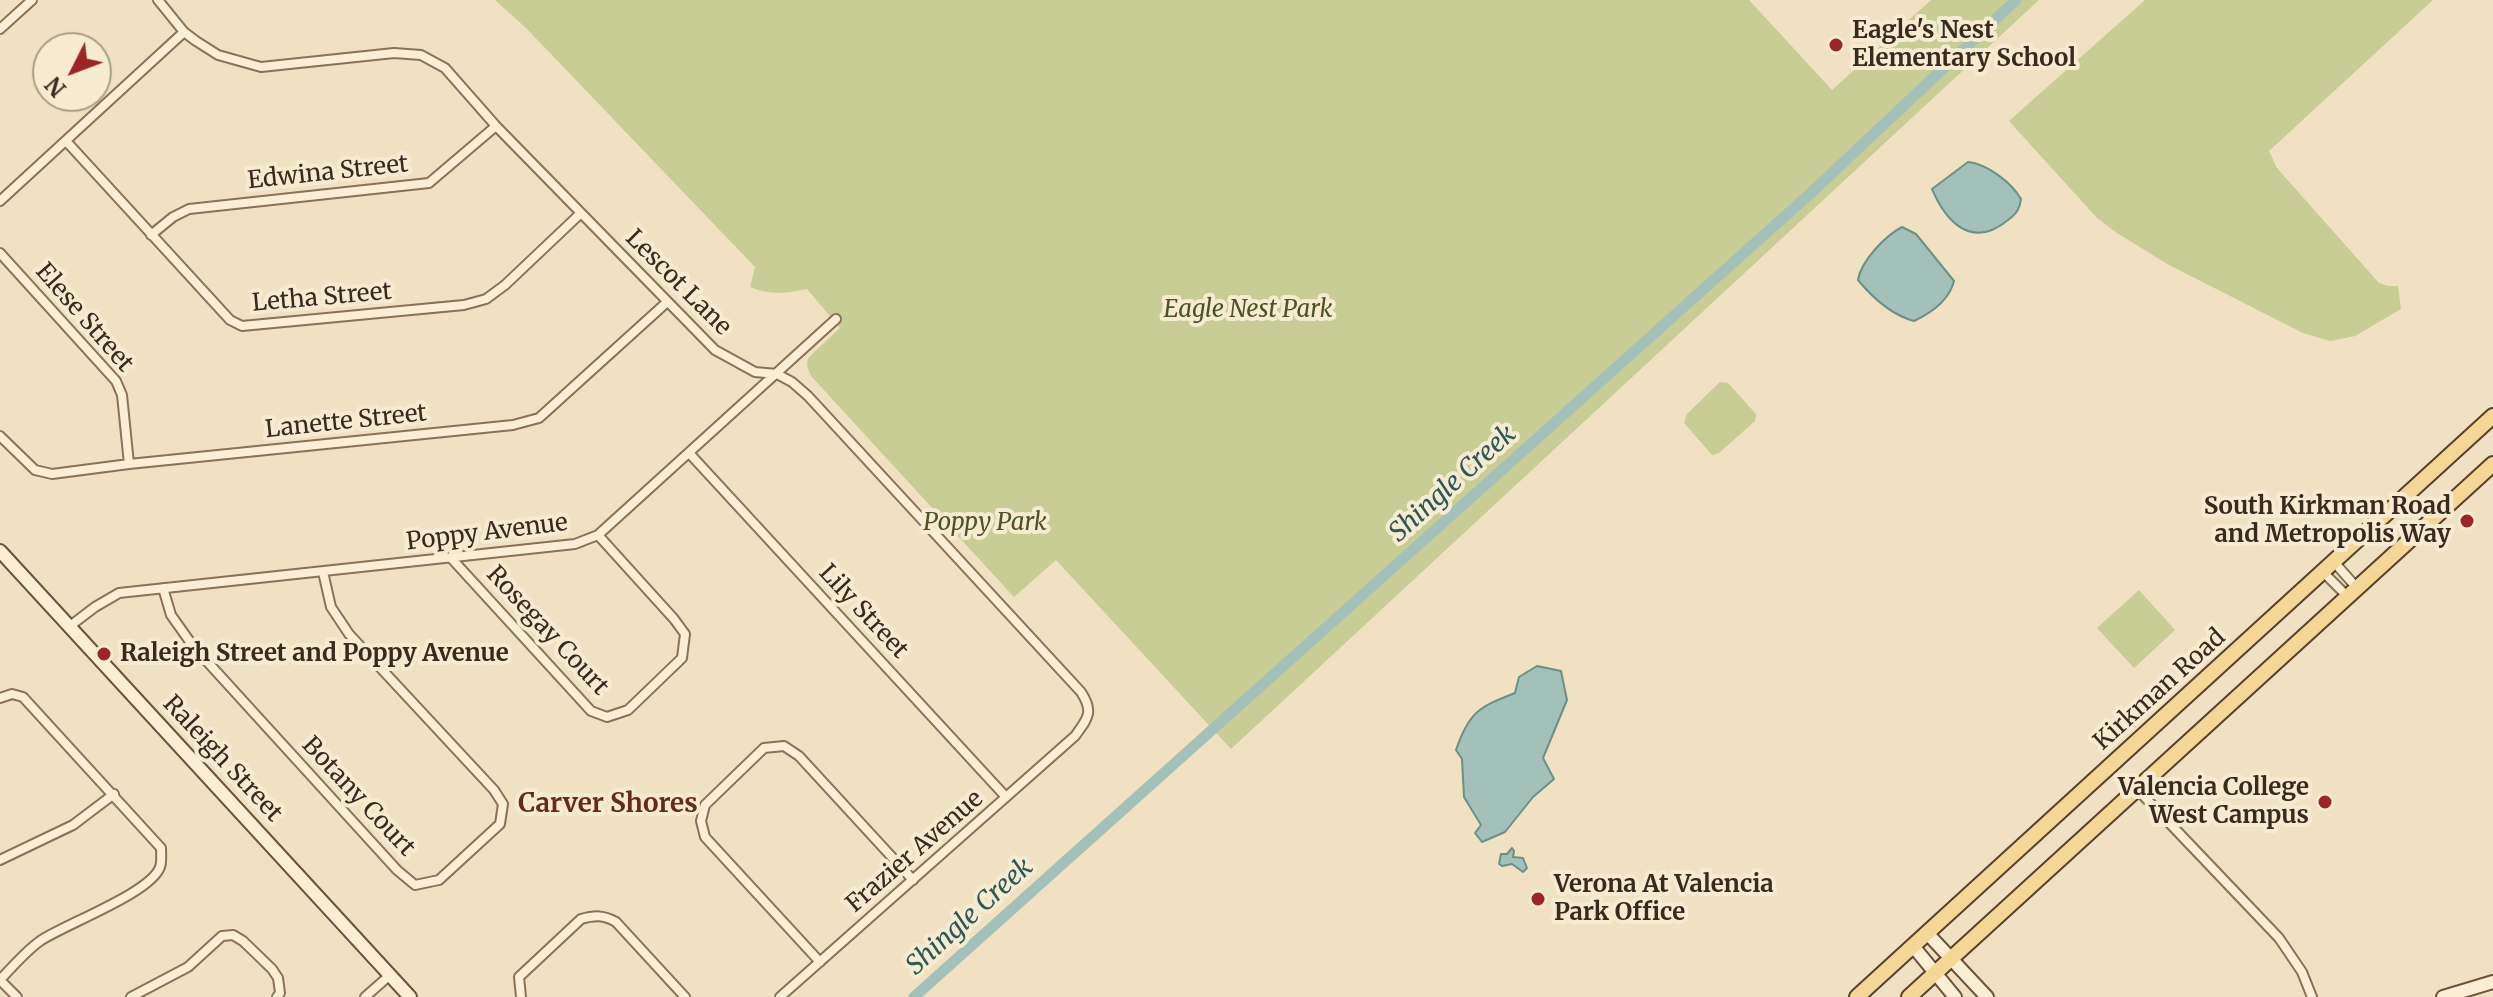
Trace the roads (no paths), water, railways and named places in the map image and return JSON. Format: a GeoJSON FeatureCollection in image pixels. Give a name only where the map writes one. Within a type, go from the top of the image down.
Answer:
{"type":"FeatureCollection","features":[{"type":"Feature","properties":{"kind":"main road","name":"Kirkman Road"},"geometry":{"type":"LineString","coordinates":[[1857,997],[2493,416]]}},
{"type":"Feature","properties":{"kind":"main road"},"geometry":{"type":"LineString","coordinates":[[1909,997],[2493,464]]}},
{"type":"Feature","properties":{"kind":"street"},"geometry":{"type":"LineString","coordinates":[[0,29],[32,0]]}},
{"type":"Feature","properties":{"kind":"street","name":"Lescot Lane"},"geometry":{"type":"LineString","coordinates":[[158,0],[184,32],[218,55],[261,67],[394,53],[421,55],[445,68],[496,126],[715,350],[755,372],[777,374],[808,396],[1081,692],[1088,704],[1088,718],[1075,736]]}},
{"type":"Feature","properties":{"kind":"street"},"geometry":{"type":"LineString","coordinates":[[0,201],[184,32]]}},
{"type":"Feature","properties":{"kind":"street","name":"Edwina Street"},"geometry":{"type":"LineString","coordinates":[[151,235],[173,217],[189,209],[429,183],[496,126]]}},
{"type":"Feature","properties":{"kind":"street","name":"Letha Street"},"geometry":{"type":"LineString","coordinates":[[66,141],[230,320],[242,326],[464,305],[486,299],[581,213]]}},
{"type":"Feature","properties":{"kind":"street","name":"Elese Street"},"geometry":{"type":"LineString","coordinates":[[0,253],[116,381],[122,395],[129,464]]}},
{"type":"Feature","properties":{"kind":"street","name":"Lanette Street"},"geometry":{"type":"LineString","coordinates":[[0,436],[35,470],[52,474],[513,425],[539,418],[666,303]]}},
{"type":"Feature","properties":{"kind":"street","name":"Poppy Avenue"},"geometry":{"type":"LineString","coordinates":[[70,626],[119,593],[452,559],[575,544],[598,535],[836,319]]}},
{"type":"Feature","properties":{"kind":"street","name":"Lily Street"},"geometry":{"type":"LineString","coordinates":[[690,454],[1006,797]]}},
{"type":"Feature","properties":{"kind":"street","name":"Rosegay Court"},"geometry":{"type":"LineString","coordinates":[[452,559],[591,711],[607,717],[628,710],[682,658],[685,634],[598,535]]}},
{"type":"Feature","properties":{"kind":"street","name":"Raleigh Street"},"geometry":{"type":"LineString","coordinates":[[0,551],[390,975],[401,994]]}},
{"type":"Feature","properties":{"kind":"street"},"geometry":{"type":"LineString","coordinates":[[2328,567],[2352,592]]}},
{"type":"Feature","properties":{"kind":"street"},"geometry":{"type":"LineString","coordinates":[[2328,567],[2352,592]]}},
{"type":"Feature","properties":{"kind":"street","name":"Botany Court"},"geometry":{"type":"LineString","coordinates":[[163,588],[171,615],[193,646],[397,870],[415,885],[439,880],[500,824],[503,804],[494,790],[349,634],[331,607],[323,572]]}},
{"type":"Feature","properties":{"kind":"street"},"geometry":{"type":"LineString","coordinates":[[0,698],[12,694],[23,697],[161,848],[160,868],[146,884],[42,940],[0,980],[17,997]]}},
{"type":"Feature","properties":{"kind":"street","name":"Frazier Avenue"},"geometry":{"type":"LineString","coordinates":[[780,997],[1075,736]]}},
{"type":"Feature","properties":{"kind":"street"},"geometry":{"type":"LineString","coordinates":[[820,962],[705,837],[701,821],[705,805],[764,748],[784,746],[799,756],[913,880]]}},
{"type":"Feature","properties":{"kind":"street"},"geometry":{"type":"LineString","coordinates":[[2137,789],[2279,938],[2302,972],[2312,997]]}},
{"type":"Feature","properties":{"kind":"street"},"geometry":{"type":"LineString","coordinates":[[0,860],[73,825],[114,794]]}},
{"type":"Feature","properties":{"kind":"street"},"geometry":{"type":"LineString","coordinates":[[521,997],[519,977],[581,919],[593,916],[616,922],[685,997]]}},
{"type":"Feature","properties":{"kind":"street"},"geometry":{"type":"LineString","coordinates":[[1927,933],[1987,997]]}},
{"type":"Feature","properties":{"kind":"street"},"geometry":{"type":"LineString","coordinates":[[131,997],[188,967],[222,936],[233,935],[272,969],[278,978],[280,993],[277,997]]}},
{"type":"Feature","properties":{"kind":"street"},"geometry":{"type":"LineString","coordinates":[[1913,946],[1955,997]]}},
{"type":"Feature","properties":{"kind":"street"},"geometry":{"type":"LineString","coordinates":[[365,997],[390,975]]}},
{"type":"Feature","properties":{"kind":"street"},"geometry":{"type":"LineString","coordinates":[[2443,997],[2493,982]]}},
{"type":"Feature","properties":{"kind":"water"},"geometry":{"type":"Polygon","coordinates":[[[1968,162],[1998,175],[2021,199],[2019,208],[2011,218],[1983,232],[1973,232],[1953,222],[1932,189],[1968,162]]]}},
{"type":"Feature","properties":{"kind":"water"},"geometry":{"type":"Polygon","coordinates":[[[1902,227],[1916,234],[1954,281],[1948,295],[1938,306],[1914,321],[1883,305],[1858,280],[1875,250],[1902,227]]]}},
{"type":"Feature","properties":{"kind":"water"},"geometry":{"type":"Polygon","coordinates":[[[1537,666],[1561,671],[1567,700],[1543,758],[1554,779],[1533,797],[1505,832],[1482,842],[1475,833],[1481,825],[1464,797],[1462,759],[1456,750],[1477,712],[1515,693],[1519,677],[1537,666]]]}},
{"type":"Feature","properties":{"kind":"water"},"geometry":{"type":"Polygon","coordinates":[[[1512,848],[1513,857],[1523,858],[1527,868],[1523,872],[1512,864],[1499,864],[1501,854],[1507,854],[1512,848]]]}},
{"type":"Feature","properties":{"kind":"waterway","name":"Shingle Creek"},"geometry":{"type":"LineString","coordinates":[[914,997],[1813,191],[2016,0]]}},
{"type":"Feature","properties":{"kind":"place","name":"Eagle's Nest Elementary School"},"geometry":{"type":"Point","coordinates":[1836,45]}},
{"type":"Feature","properties":{"kind":"place","name":"South Kirkman Road and Metropolis Way"},"geometry":{"type":"Point","coordinates":[2467,521]}},
{"type":"Feature","properties":{"kind":"place","name":"Raleigh Street and Poppy Avenue"},"geometry":{"type":"Point","coordinates":[104,654]}},
{"type":"Feature","properties":{"kind":"place","name":"Valencia College West Campus"},"geometry":{"type":"Point","coordinates":[2325,802]}},
{"type":"Feature","properties":{"kind":"place","name":"Verona At Valencia Park Office"},"geometry":{"type":"Point","coordinates":[1538,899]}},
{"type":"Feature","properties":{"kind":"district","name":"Carver Shores"},"geometry":{"type":"Point","coordinates":[608,805]}},
{"type":"Feature","properties":{"kind":"park label","name":"Eagle Nest Park"},"geometry":{"type":"Point","coordinates":[1248,310]}},
{"type":"Feature","properties":{"kind":"park label","name":"Poppy Park"},"geometry":{"type":"Point","coordinates":[985,523]}}]}
